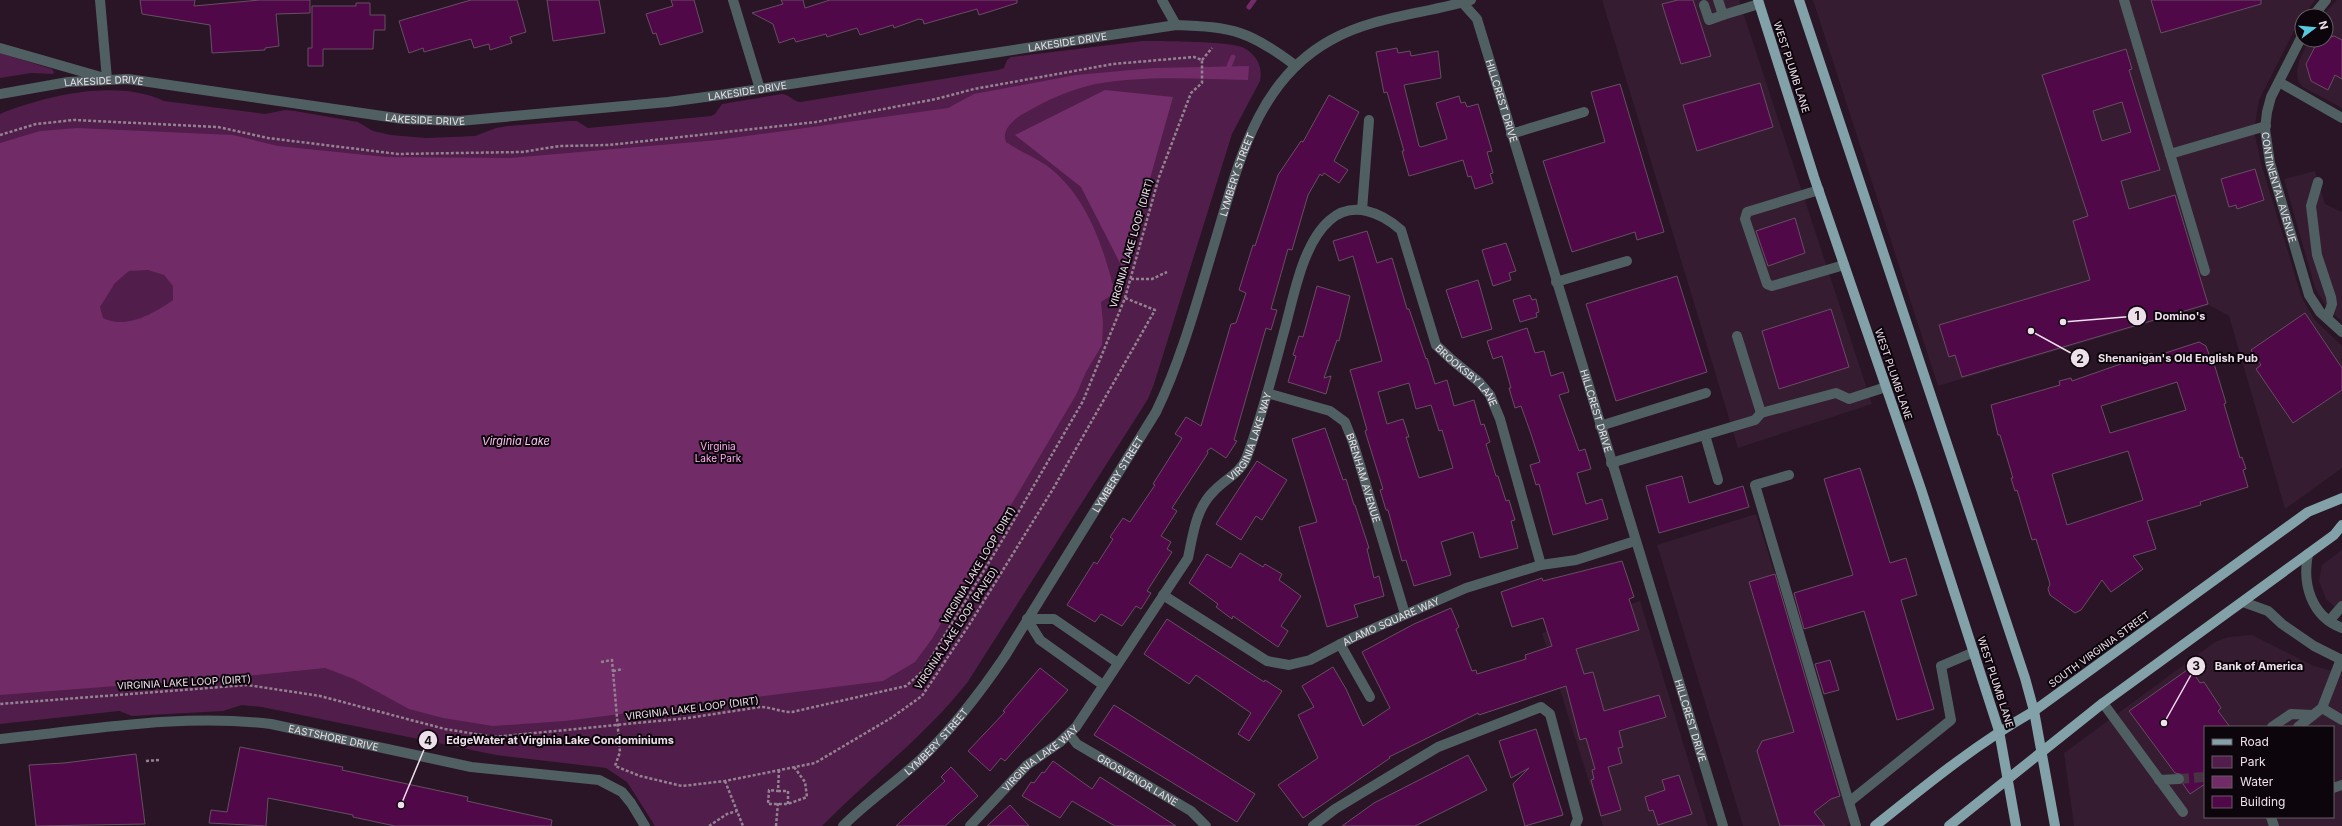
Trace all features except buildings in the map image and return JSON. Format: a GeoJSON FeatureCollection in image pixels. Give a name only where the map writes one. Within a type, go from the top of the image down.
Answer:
{"type":"FeatureCollection","features":[{"type":"Feature","properties":{"kind":"main road"},"geometry":{"type":"LineString","coordinates":[[1799,0],[2025,678],[2034,711],[2055,826]]}},
{"type":"Feature","properties":{"kind":"main road","name":"WEST PLUMB LANE"},"geometry":{"type":"LineString","coordinates":[[1759,2],[1819,190],[1886,387],[1999,731],[2016,826]]}},
{"type":"Feature","properties":{"kind":"main road","name":"SOUTH VIRGINIA STREET"},"geometry":{"type":"LineString","coordinates":[[1875,826],[1967,753],[1999,731],[2034,711],[2308,512],[2342,498]]}},
{"type":"Feature","properties":{"kind":"main road"},"geometry":{"type":"LineString","coordinates":[[1949,826],[2103,703],[2244,602],[2334,535],[2342,525]]}},
{"type":"Feature","properties":{"kind":"street"},"geometry":{"type":"LineString","coordinates":[[0,48],[107,79],[100,0]]}},
{"type":"Feature","properties":{"kind":"street"},"geometry":{"type":"LineString","coordinates":[[733,0],[760,89]]}},
{"type":"Feature","properties":{"kind":"street"},"geometry":{"type":"LineString","coordinates":[[1162,0],[1176,25]]}},
{"type":"Feature","properties":{"kind":"street"},"geometry":{"type":"LineString","coordinates":[[1718,0],[1723,16]]}},
{"type":"Feature","properties":{"kind":"street"},"geometry":{"type":"LineString","coordinates":[[2124,0],[2206,270]]}},
{"type":"Feature","properties":{"kind":"street"},"geometry":{"type":"LineString","coordinates":[[2320,8],[2326,0]]}},
{"type":"Feature","properties":{"kind":"street"},"geometry":{"type":"LineString","coordinates":[[1296,66],[1315,50],[1347,32],[1374,23],[1464,1]]}},
{"type":"Feature","properties":{"kind":"street","name":"HILLCREST DRIVE"},"geometry":{"type":"LineString","coordinates":[[1464,1],[1477,19],[1635,542],[1724,826]]}},
{"type":"Feature","properties":{"kind":"street"},"geometry":{"type":"LineString","coordinates":[[1704,5],[1709,20],[1723,16],[1740,5],[1759,2]]}},
{"type":"Feature","properties":{"kind":"street","name":"LAKESIDE DRIVE"},"geometry":{"type":"LineString","coordinates":[[0,94],[33,87],[107,79],[143,81],[369,114],[430,120],[459,121],[668,102],[1176,25],[1229,29],[1247,34],[1264,42],[1296,66]]}},
{"type":"Feature","properties":{"kind":"street","name":"CONTINENTAL AVENUE"},"geometry":{"type":"LineString","coordinates":[[2296,48],[2278,82],[2268,107],[2266,126],[2270,163],[2305,285],[2312,303],[2342,332]]}},
{"type":"Feature","properties":{"kind":"street","name":"LYMBERY STREET"},"geometry":{"type":"LineString","coordinates":[[843,826],[920,760],[963,713],[1005,656],[1156,412],[1174,371],[1250,134],[1278,85],[1296,66]]}},
{"type":"Feature","properties":{"kind":"street"},"geometry":{"type":"LineString","coordinates":[[2278,82],[2342,118]]}},
{"type":"Feature","properties":{"kind":"street"},"geometry":{"type":"LineString","coordinates":[[1511,134],[1584,112]]}},
{"type":"Feature","properties":{"kind":"street"},"geometry":{"type":"LineString","coordinates":[[1362,210],[1369,120]]}},
{"type":"Feature","properties":{"kind":"street"},"geometry":{"type":"LineString","coordinates":[[2170,154],[2266,126]]}},
{"type":"Feature","properties":{"kind":"street"},"geometry":{"type":"LineString","coordinates":[[2318,182],[2311,206],[2317,255],[2332,304],[2327,318]]}},
{"type":"Feature","properties":{"kind":"street"},"geometry":{"type":"LineString","coordinates":[[1819,190],[1747,212],[1745,219],[1767,284],[1772,286],[1844,265]]}},
{"type":"Feature","properties":{"kind":"street","name":"VIRGINIA LAKE WAY"},"geometry":{"type":"LineString","coordinates":[[970,826],[1027,765],[1059,743],[1069,734],[1188,558],[1194,526],[1201,509],[1213,491],[1243,466],[1267,393],[1302,268],[1316,235],[1330,219],[1346,212],[1362,210]]}},
{"type":"Feature","properties":{"kind":"street","name":"BROOKSBY LANE"},"geometry":{"type":"LineString","coordinates":[[1362,210],[1377,213],[1389,220],[1401,230],[1436,345],[1479,382],[1490,395],[1500,419],[1541,565]]}},
{"type":"Feature","properties":{"kind":"street"},"geometry":{"type":"LineString","coordinates":[[1556,282],[1627,261]]}},
{"type":"Feature","properties":{"kind":"street"},"geometry":{"type":"LineString","coordinates":[[1737,336],[1761,413]]}},
{"type":"Feature","properties":{"kind":"street"},"geometry":{"type":"LineString","coordinates":[[1611,463],[1755,420],[1761,413],[1836,393],[1849,399],[1886,387]]}},
{"type":"Feature","properties":{"kind":"street"},"geometry":{"type":"LineString","coordinates":[[1600,426],[1706,392]]}},
{"type":"Feature","properties":{"kind":"street","name":"BRENHAM AVENUE"},"geometry":{"type":"LineString","coordinates":[[1267,393],[1330,411],[1345,422],[1353,442],[1405,614]]}},
{"type":"Feature","properties":{"kind":"street"},"geometry":{"type":"LineString","coordinates":[[1705,435],[1718,480]]}},
{"type":"Feature","properties":{"kind":"street"},"geometry":{"type":"LineString","coordinates":[[1789,475],[1755,485],[1856,826]]}},
{"type":"Feature","properties":{"kind":"street","name":"ALAMO SQUARE WAY"},"geometry":{"type":"LineString","coordinates":[[1163,595],[1267,661],[1289,665],[1310,660],[1340,644],[1405,614],[1466,588],[1541,565],[1576,560],[1635,542]]}},
{"type":"Feature","properties":{"kind":"street"},"geometry":{"type":"LineString","coordinates":[[2308,554],[2305,566],[2307,587],[2316,608],[2329,620],[2342,628]]}},
{"type":"Feature","properties":{"kind":"street"},"geometry":{"type":"LineString","coordinates":[[2244,602],[2268,611],[2282,624],[2314,646],[2342,660],[2322,708],[2299,726]]}},
{"type":"Feature","properties":{"kind":"street"},"geometry":{"type":"LineString","coordinates":[[2329,620],[2342,606]]}},
{"type":"Feature","properties":{"kind":"street"},"geometry":{"type":"LineString","coordinates":[[1027,619],[1054,619],[1118,663]]}},
{"type":"Feature","properties":{"kind":"street"},"geometry":{"type":"LineString","coordinates":[[1027,619],[1040,640],[1103,685]]}},
{"type":"Feature","properties":{"kind":"street"},"geometry":{"type":"LineString","coordinates":[[1340,644],[1370,698]]}},
{"type":"Feature","properties":{"kind":"street"},"geometry":{"type":"LineString","coordinates":[[1849,802],[1951,720],[1941,666],[1974,652]]}},
{"type":"Feature","properties":{"kind":"street"},"geometry":{"type":"LineString","coordinates":[[2103,703],[2183,812]]}},
{"type":"Feature","properties":{"kind":"street"},"geometry":{"type":"LineString","coordinates":[[1313,826],[1335,809],[1438,746],[1541,707],[1550,714],[1565,766],[1578,819],[1575,826]]}},
{"type":"Feature","properties":{"kind":"street"},"geometry":{"type":"LineString","coordinates":[[2322,708],[2342,720]]}},
{"type":"Feature","properties":{"kind":"street"},"geometry":{"type":"LineString","coordinates":[[2273,726],[2291,714],[2313,715]]}},
{"type":"Feature","properties":{"kind":"street","name":"EASTSHORE DRIVE"},"geometry":{"type":"LineString","coordinates":[[0,739],[191,719],[236,720],[271,724],[471,768],[599,780],[622,792],[631,803],[644,826]]}},
{"type":"Feature","properties":{"kind":"street","name":"GROSVENOR LANE"},"geometry":{"type":"LineString","coordinates":[[1069,734],[1077,744],[1190,811],[1206,826]]}},
{"type":"Feature","properties":{"kind":"street"},"geometry":{"type":"LineString","coordinates":[[2159,780],[2179,779]]}},
{"type":"Feature","properties":{"kind":"path","name":"VIRGINIA LAKE LOOP (DIRT)"},"geometry":{"type":"LineString","coordinates":[[0,704],[247,685],[320,696],[445,729],[494,737],[688,718],[760,707],[769,707],[784,712],[792,712],[882,693],[906,686],[914,681],[923,671],[1000,544],[1083,401],[1125,298],[1159,177],[1190,93],[1198,88],[1202,80],[1202,62],[1212,48]]}},
{"type":"Feature","properties":{"kind":"path"},"geometry":{"type":"LineString","coordinates":[[1131,279],[1152,279],[1167,272]]}},
{"type":"Feature","properties":{"kind":"path","name":"VIRGINIA LAKE LOOP (PAVED)"},"geometry":{"type":"LineString","coordinates":[[619,725],[620,752],[615,766],[640,776],[682,786],[725,780],[815,763],[891,718],[922,696],[969,625],[1053,489],[1155,310],[1125,298]]}},
{"type":"Feature","properties":{"kind":"path"},"geometry":{"type":"LineString","coordinates":[[601,662],[612,660],[619,725]]}},
{"type":"Feature","properties":{"kind":"path"},"geometry":{"type":"LineString","coordinates":[[613,671],[623,669]]}},
{"type":"Feature","properties":{"kind":"path"},"geometry":{"type":"LineString","coordinates":[[146,761],[159,760]]}},
{"type":"Feature","properties":{"kind":"path"},"geometry":{"type":"LineString","coordinates":[[788,804],[788,791],[769,790],[768,804],[788,804],[807,797],[808,794],[803,778],[794,767]]}},
{"type":"Feature","properties":{"kind":"path"},"geometry":{"type":"LineString","coordinates":[[778,791],[779,770]]}},
{"type":"Feature","properties":{"kind":"path"},"geometry":{"type":"LineString","coordinates":[[725,780],[743,826]]}},
{"type":"Feature","properties":{"kind":"path"},"geometry":{"type":"LineString","coordinates":[[776,826],[778,804]]}},
{"type":"Feature","properties":{"kind":"path"},"geometry":{"type":"LineString","coordinates":[[709,826],[727,814],[737,811]]}},
{"type":"Feature","properties":{"kind":"shaded area"},"geometry":{"type":"Polygon","coordinates":[[[1602,0],[1739,0],[1872,404],[1738,448],[1602,0]]]}},
{"type":"Feature","properties":{"kind":"shaded area"},"geometry":{"type":"Polygon","coordinates":[[[1813,0],[2315,0],[2309,8],[2294,8],[2294,31],[2259,100],[2254,131],[2261,163],[2302,298],[2314,319],[2342,346],[2342,468],[2285,509],[2229,316],[2209,305],[1938,386],[1813,0]]]}},
{"type":"Feature","properties":{"kind":"shaded area"},"geometry":{"type":"Polygon","coordinates":[[[2337,0],[2342,0],[2342,108],[2303,87],[2298,81],[2297,71],[2299,61],[2305,48],[2334,48],[2334,8],[2330,8],[2337,0]]]}},
{"type":"Feature","properties":{"kind":"shaded area"},"geometry":{"type":"Polygon","coordinates":[[[1105,90],[1173,97],[1124,271],[1081,187],[1015,135],[1105,90]]]}},
{"type":"Feature","properties":{"kind":"shaded area"},"geometry":{"type":"Polygon","coordinates":[[[2315,171],[2325,204],[2342,212],[2342,321],[2329,311],[2315,288],[2284,179],[2315,171]]]}},
{"type":"Feature","properties":{"kind":"shaded area"},"geometry":{"type":"Polygon","coordinates":[[[1756,514],[1853,821],[1847,826],[1743,826],[1657,545],[1756,514]]]}},
{"type":"Feature","properties":{"kind":"shaded area"},"geometry":{"type":"Polygon","coordinates":[[[2342,550],[2342,613],[2326,599],[2319,581],[2322,565],[2342,550]]]}},
{"type":"Feature","properties":{"kind":"shaded area"},"geometry":{"type":"Polygon","coordinates":[[[1640,601],[1708,826],[1603,826],[1542,633],[1640,601]]]}},
{"type":"Feature","properties":{"kind":"shaded area"},"geometry":{"type":"Polygon","coordinates":[[[2252,635],[2314,666],[2342,674],[2342,826],[2074,826],[2064,753],[2215,642],[2229,637],[2252,635]]]}},
{"type":"Feature","properties":{"kind":"green space","name":"Virginia Lake"},"geometry":{"type":"Polygon","coordinates":[[[1142,41],[1195,42],[1237,46],[1249,51],[1256,58],[1261,71],[1260,81],[1232,134],[1148,399],[967,683],[915,739],[822,826],[655,826],[627,782],[606,768],[496,755],[262,707],[242,705],[223,711],[132,716],[119,711],[0,724],[0,114],[39,101],[60,96],[104,90],[125,91],[145,94],[164,101],[265,114],[285,110],[295,111],[358,122],[373,131],[391,135],[426,138],[475,136],[496,128],[508,126],[577,121],[588,128],[711,116],[715,114],[722,104],[782,94],[800,102],[998,70],[1004,68],[1007,60],[1011,57],[1142,41]]]}},
{"type":"Feature","properties":{"kind":"green space"},"geometry":{"type":"Polygon","coordinates":[[[0,53],[52,69],[54,72],[53,74],[31,73],[0,78],[0,53]]]}},
{"type":"Feature","properties":{"kind":"water","name":"Virginia Lake"},"geometry":{"type":"Polygon","coordinates":[[[1249,66],[1248,80],[1191,78],[1134,79],[1087,86],[1058,96],[1031,109],[1019,116],[1009,125],[1005,133],[1006,142],[1046,165],[1060,177],[1083,206],[1099,240],[1115,293],[1101,302],[1103,323],[1102,345],[1086,372],[1076,395],[932,639],[915,662],[883,681],[565,721],[493,726],[443,718],[409,709],[354,679],[325,668],[246,676],[0,695],[0,143],[40,131],[77,128],[233,135],[278,146],[386,157],[510,158],[718,140],[948,108],[974,94],[1076,75],[1153,68],[1249,66]],[[148,270],[129,271],[115,283],[100,307],[103,318],[121,322],[130,321],[149,315],[173,300],[173,286],[164,275],[148,270]]]}},
{"type":"Feature","properties":{"kind":"waterway"},"geometry":{"type":"LineString","coordinates":[[1249,7],[1254,0]]}},
{"type":"Feature","properties":{"kind":"waterway"},"geometry":{"type":"LineString","coordinates":[[1229,66],[1233,57]]}},
{"type":"Feature","properties":{"kind":"tunnel"},"geometry":{"type":"LineString","coordinates":[[2179,779],[2204,777]]}},
{"type":"Feature","properties":{"kind":"place","name":"Domino's"},"geometry":{"type":"Point","coordinates":[2063,322]}},
{"type":"Feature","properties":{"kind":"place","name":"Shenanigan's Old English Pub"},"geometry":{"type":"Point","coordinates":[2031,331]}},
{"type":"Feature","properties":{"kind":"place","name":"Bank of America"},"geometry":{"type":"Point","coordinates":[2164,723]}},
{"type":"Feature","properties":{"kind":"place","name":"EdgeWater at Virginia Lake Condominiums"},"geometry":{"type":"Point","coordinates":[401,805]}},
{"type":"Feature","properties":{"kind":"park label","name":"Virginia Lake Park"},"geometry":{"type":"Point","coordinates":[718,452]}}]}
